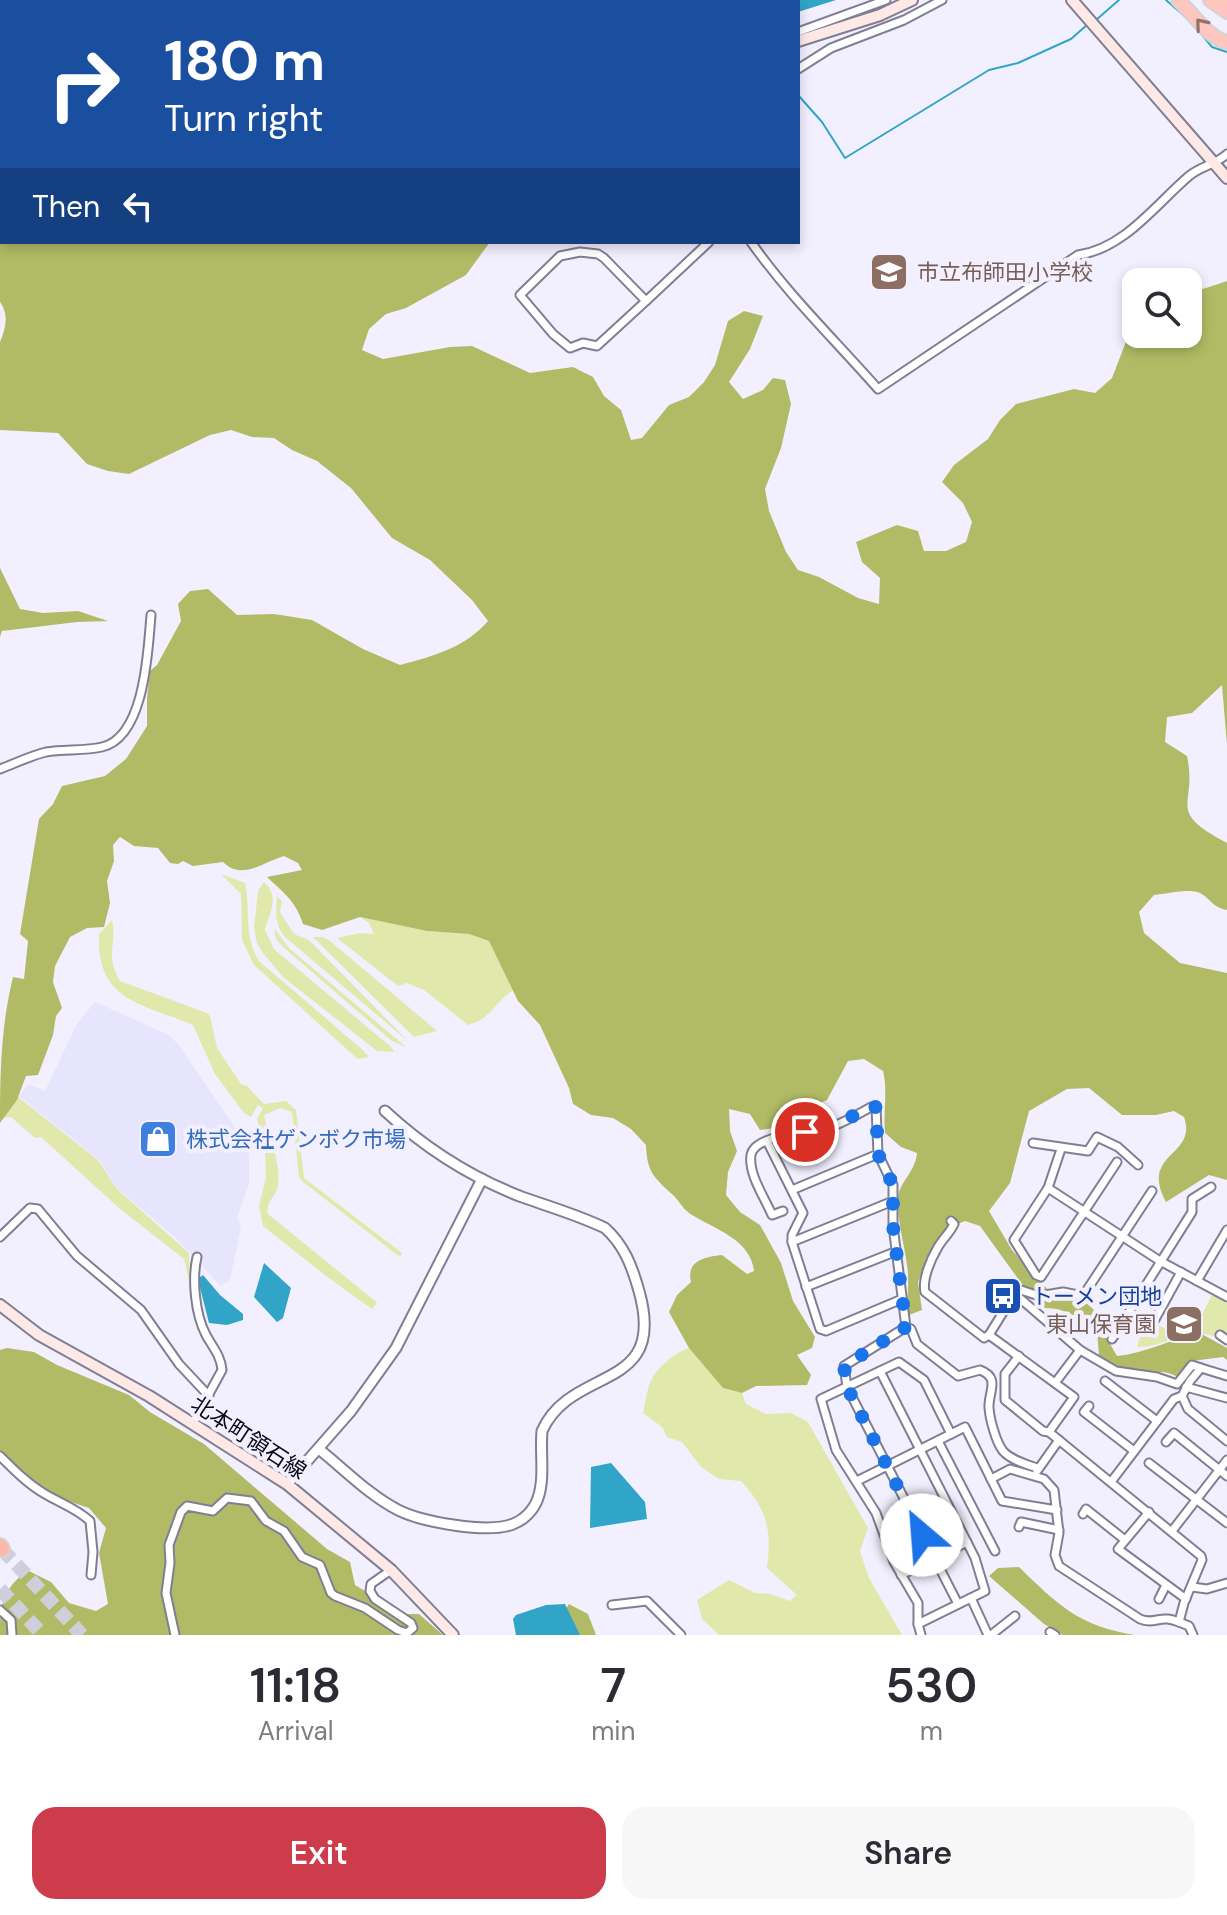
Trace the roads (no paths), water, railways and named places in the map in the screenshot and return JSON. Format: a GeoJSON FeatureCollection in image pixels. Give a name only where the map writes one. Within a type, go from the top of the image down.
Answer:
{"type":"FeatureCollection","features":[{"type":"Feature","properties":{"kind":"highway"},"geometry":{"type":"LineString","coordinates":[[1178,0],[1213,38],[1227,42]]}},
{"type":"Feature","properties":{"kind":"highway"},"geometry":{"type":"LineString","coordinates":[[1210,0],[1227,12]]}},
{"type":"Feature","properties":{"kind":"main road"},"geometry":{"type":"LineString","coordinates":[[800,40],[880,15],[912,0]]}},
{"type":"Feature","properties":{"kind":"main road"},"geometry":{"type":"LineString","coordinates":[[1072,0],[1227,178]]}},
{"type":"Feature","properties":{"kind":"main road","name":"北本町領石線"},"geometry":{"type":"LineString","coordinates":[[1,1307],[39,1335],[193,1423],[287,1484],[391,1570],[453,1635]]}},
{"type":"Feature","properties":{"kind":"street"},"geometry":{"type":"LineString","coordinates":[[800,31],[886,0]]}},
{"type":"Feature","properties":{"kind":"street"},"geometry":{"type":"LineString","coordinates":[[800,68],[831,48],[904,20],[942,0]]}},
{"type":"Feature","properties":{"kind":"street"},"geometry":{"type":"LineString","coordinates":[[753,244],[816,324],[832,336],[878,389],[1065,263],[1078,255],[1094,252],[1140,223],[1192,173],[1215,165],[1227,154]]}},
{"type":"Feature","properties":{"kind":"street"},"geometry":{"type":"LineString","coordinates":[[646,301],[604,258],[598,254],[580,252],[560,256],[520,295],[553,334],[570,348],[583,343],[597,346],[646,301],[707,244]]}},
{"type":"Feature","properties":{"kind":"street"},"geometry":{"type":"LineString","coordinates":[[0,769],[47,752],[111,744],[131,722],[136,711],[149,649],[151,615]]}},
{"type":"Feature","properties":{"kind":"street"},"geometry":{"type":"LineString","coordinates":[[783,1211],[772,1215],[752,1169],[751,1155],[754,1150],[780,1136],[831,1127],[876,1107],[878,1154],[893,1185],[906,1327]]}},
{"type":"Feature","properties":{"kind":"street"},"geometry":{"type":"LineString","coordinates":[[320,1450],[377,1497],[398,1510],[419,1518],[478,1526],[513,1524],[524,1518],[538,1499],[542,1431],[546,1421],[566,1401],[618,1371],[635,1357],[646,1332],[646,1316],[631,1266],[617,1239],[605,1228],[482,1179],[445,1160],[414,1138],[385,1111]]}},
{"type":"Feature","properties":{"kind":"street"},"geometry":{"type":"LineString","coordinates":[[1033,1143],[1088,1151],[1097,1137],[1118,1147],[1138,1165]]}},
{"type":"Feature","properties":{"kind":"street"},"geometry":{"type":"LineString","coordinates":[[767,1141],[803,1213],[792,1235],[792,1242],[820,1329],[826,1331],[902,1299]]}},
{"type":"Feature","properties":{"kind":"street"},"geometry":{"type":"LineString","coordinates":[[1061,1149],[1048,1188],[1014,1240],[1036,1275],[1041,1277],[1117,1162]]}},
{"type":"Feature","properties":{"kind":"street"},"geometry":{"type":"LineString","coordinates":[[792,1190],[878,1154]]}},
{"type":"Feature","properties":{"kind":"street"},"geometry":{"type":"LineString","coordinates":[[287,1484],[320,1450],[396,1348],[482,1179]]}},
{"type":"Feature","properties":{"kind":"street"},"geometry":{"type":"LineString","coordinates":[[1112,1339],[1192,1212],[1192,1199],[1211,1187]]}},
{"type":"Feature","properties":{"kind":"street"},"geometry":{"type":"LineString","coordinates":[[1048,1188],[1160,1261],[1227,1297]]}},
{"type":"Feature","properties":{"kind":"street"},"geometry":{"type":"LineString","coordinates":[[951,1221],[954,1224],[951,1232],[939,1245],[923,1282],[925,1292],[984,1338],[1021,1290],[1039,1296],[1063,1292],[1083,1296],[1152,1191]]}},
{"type":"Feature","properties":{"kind":"street"},"geometry":{"type":"LineString","coordinates":[[792,1242],[893,1201]]}},
{"type":"Feature","properties":{"kind":"street"},"geometry":{"type":"LineString","coordinates":[[0,1237],[30,1208],[38,1209],[77,1256],[141,1310],[179,1364],[209,1396]]}},
{"type":"Feature","properties":{"kind":"street"},"geometry":{"type":"LineString","coordinates":[[1197,1281],[1227,1230]]}},
{"type":"Feature","properties":{"kind":"street"},"geometry":{"type":"LineString","coordinates":[[806,1287],[897,1251]]}},
{"type":"Feature","properties":{"kind":"street"},"geometry":{"type":"LineString","coordinates":[[193,1423],[220,1378],[222,1365],[201,1324],[195,1284],[197,1257]]}},
{"type":"Feature","properties":{"kind":"street"},"geometry":{"type":"LineString","coordinates":[[1154,1321],[1181,1272]]}},
{"type":"Feature","properties":{"kind":"street"},"geometry":{"type":"LineString","coordinates":[[1016,1295],[1080,1350],[1116,1371],[1157,1377],[1177,1384],[1192,1365],[1227,1376]]}},
{"type":"Feature","properties":{"kind":"street"},"geometry":{"type":"LineString","coordinates":[[906,1327],[844,1366],[847,1387],[958,1604]]}},
{"type":"Feature","properties":{"kind":"street"},"geometry":{"type":"LineString","coordinates":[[906,1327],[911,1329],[917,1344],[958,1376],[980,1370],[991,1377],[989,1409],[1000,1447],[1050,1484],[1057,1510],[1059,1530],[1055,1555],[1059,1566],[1140,1619],[1152,1623],[1166,1619],[1179,1622],[1189,1626],[1193,1635]]}},
{"type":"Feature","properties":{"kind":"street"},"geometry":{"type":"LineString","coordinates":[[989,1335],[1074,1397]]}},
{"type":"Feature","properties":{"kind":"street"},"geometry":{"type":"LineString","coordinates":[[1055,1383],[1080,1350]]}},
{"type":"Feature","properties":{"kind":"street"},"geometry":{"type":"LineString","coordinates":[[1019,1356],[1005,1374],[1005,1400],[1201,1556],[1179,1622]]}},
{"type":"Feature","properties":{"kind":"street"},"geometry":{"type":"LineString","coordinates":[[921,1635],[918,1603],[901,1575],[882,1526],[836,1450],[821,1399],[899,1362],[924,1380],[951,1434]]}},
{"type":"Feature","properties":{"kind":"street"},"geometry":{"type":"LineString","coordinates":[[1111,1482],[1174,1399],[1182,1396],[1201,1368]]}},
{"type":"Feature","properties":{"kind":"street"},"geometry":{"type":"LineString","coordinates":[[880,1371],[967,1542],[985,1591],[918,1624]]}},
{"type":"Feature","properties":{"kind":"street"},"geometry":{"type":"LineString","coordinates":[[1105,1381],[1157,1421]]}},
{"type":"Feature","properties":{"kind":"street"},"geometry":{"type":"LineString","coordinates":[[1186,1387],[1227,1398]]}},
{"type":"Feature","properties":{"kind":"street"},"geometry":{"type":"LineString","coordinates":[[1049,1432],[1081,1390]]}},
{"type":"Feature","properties":{"kind":"street"},"geometry":{"type":"LineString","coordinates":[[1182,1396],[1188,1409],[1227,1441]]}},
{"type":"Feature","properties":{"kind":"street"},"geometry":{"type":"LineString","coordinates":[[1089,1406],[1084,1412],[1134,1451]]}},
{"type":"Feature","properties":{"kind":"street"},"geometry":{"type":"LineString","coordinates":[[857,1481],[965,1427],[1002,1501],[1057,1510]]}},
{"type":"Feature","properties":{"kind":"street"},"geometry":{"type":"LineString","coordinates":[[1166,1442],[1174,1433],[1227,1476]]}},
{"type":"Feature","properties":{"kind":"street"},"geometry":{"type":"LineString","coordinates":[[1037,1472],[1059,1440]]}},
{"type":"Feature","properties":{"kind":"street"},"geometry":{"type":"LineString","coordinates":[[938,1441],[995,1551]]}},
{"type":"Feature","properties":{"kind":"street"},"geometry":{"type":"LineString","coordinates":[[0,1456],[28,1483],[77,1509],[90,1521],[93,1552],[91,1575]]}},
{"type":"Feature","properties":{"kind":"street"},"geometry":{"type":"LineString","coordinates":[[1172,1531],[1227,1460]]}},
{"type":"Feature","properties":{"kind":"street"},"geometry":{"type":"LineString","coordinates":[[1149,1463],[1227,1523]]}},
{"type":"Feature","properties":{"kind":"street"},"geometry":{"type":"LineString","coordinates":[[991,1479],[1010,1469],[1037,1472]]}},
{"type":"Feature","properties":{"kind":"street"},"geometry":{"type":"LineString","coordinates":[[175,1635],[166,1593],[169,1545],[181,1512],[187,1506],[213,1511],[227,1498],[251,1501],[266,1521],[284,1531],[302,1557],[320,1565],[331,1593],[365,1608],[407,1633],[413,1628],[411,1623],[375,1599],[370,1591],[371,1584],[391,1570]]}},
{"type":"Feature","properties":{"kind":"street"},"geometry":{"type":"LineString","coordinates":[[1083,1514],[1086,1509],[1125,1540]]}},
{"type":"Feature","properties":{"kind":"street"},"geometry":{"type":"LineString","coordinates":[[1118,1549],[1149,1512]]}},
{"type":"Feature","properties":{"kind":"street"},"geometry":{"type":"LineString","coordinates":[[1019,1527],[1021,1522],[1059,1530]]}},
{"type":"Feature","properties":{"kind":"street"},"geometry":{"type":"LineString","coordinates":[[901,1575],[967,1542]]}},
{"type":"Feature","properties":{"kind":"street"},"geometry":{"type":"LineString","coordinates":[[1109,1543],[1186,1599]]}},
{"type":"Feature","properties":{"kind":"street"},"geometry":{"type":"LineString","coordinates":[[1150,1573],[1157,1565]]}},
{"type":"Feature","properties":{"kind":"street"},"geometry":{"type":"LineString","coordinates":[[1192,1587],[1207,1589],[1227,1583]]}},
{"type":"Feature","properties":{"kind":"street"},"geometry":{"type":"LineString","coordinates":[[1159,1599],[1166,1585]]}},
{"type":"Feature","properties":{"kind":"street"},"geometry":{"type":"LineString","coordinates":[[971,1598],[985,1634],[1015,1616]]}},
{"type":"Feature","properties":{"kind":"street"},"geometry":{"type":"LineString","coordinates":[[612,1605],[647,1601],[681,1635]]}},
{"type":"Feature","properties":{"kind":"street"},"geometry":{"type":"LineString","coordinates":[[0,1610],[11,1620],[12,1635]]}},
{"type":"Feature","properties":{"kind":"water"},"geometry":{"type":"Polygon","coordinates":[[[800,0],[836,0],[800,11],[800,0]]]}},
{"type":"Feature","properties":{"kind":"water"},"geometry":{"type":"Polygon","coordinates":[[[264,1263],[291,1288],[283,1318],[277,1322],[254,1297],[264,1263]]]}},
{"type":"Feature","properties":{"kind":"water"},"geometry":{"type":"Polygon","coordinates":[[[203,1275],[220,1295],[243,1314],[243,1320],[227,1325],[209,1323],[199,1284],[199,1278],[203,1275]]]}},
{"type":"Feature","properties":{"kind":"water"},"geometry":{"type":"Polygon","coordinates":[[[611,1463],[645,1502],[647,1519],[590,1528],[591,1467],[611,1463]]]}},
{"type":"Feature","properties":{"kind":"water"},"geometry":{"type":"Polygon","coordinates":[[[565,1604],[580,1635],[516,1635],[513,1619],[516,1615],[546,1605],[565,1604]]]}},
{"type":"Feature","properties":{"kind":"waterway"},"geometry":{"type":"LineString","coordinates":[[1096,20],[1119,0]]}},
{"type":"Feature","properties":{"kind":"waterway"},"geometry":{"type":"LineString","coordinates":[[1166,0],[1189,20]]}},
{"type":"Feature","properties":{"kind":"waterway"},"geometry":{"type":"LineString","coordinates":[[800,97],[822,122],[845,158],[989,70],[1018,63],[1071,39],[1088,24]]}},
{"type":"Feature","properties":{"kind":"waterway"},"geometry":{"type":"LineString","coordinates":[[1199,31],[1212,47],[1227,52]]}},
{"type":"Feature","properties":{"kind":"tunnel"},"geometry":{"type":"LineString","coordinates":[[2,1549],[82,1635]]}},
{"type":"Feature","properties":{"kind":"tunnel"},"geometry":{"type":"LineString","coordinates":[[0,1589],[43,1635]]}},
{"type":"Feature","properties":{"kind":"place","name":"市立布師田小学校"},"geometry":{"type":"Point","coordinates":[889,272]}},
{"type":"Feature","properties":{"kind":"place","name":"株式会社ゲンボク市場"},"geometry":{"type":"Point","coordinates":[158,1139]}},
{"type":"Feature","properties":{"kind":"place","name":"トーメン団地"},"geometry":{"type":"Point","coordinates":[1003,1296]}},
{"type":"Feature","properties":{"kind":"place","name":"東山保育園"},"geometry":{"type":"Point","coordinates":[1184,1324]}}]}
